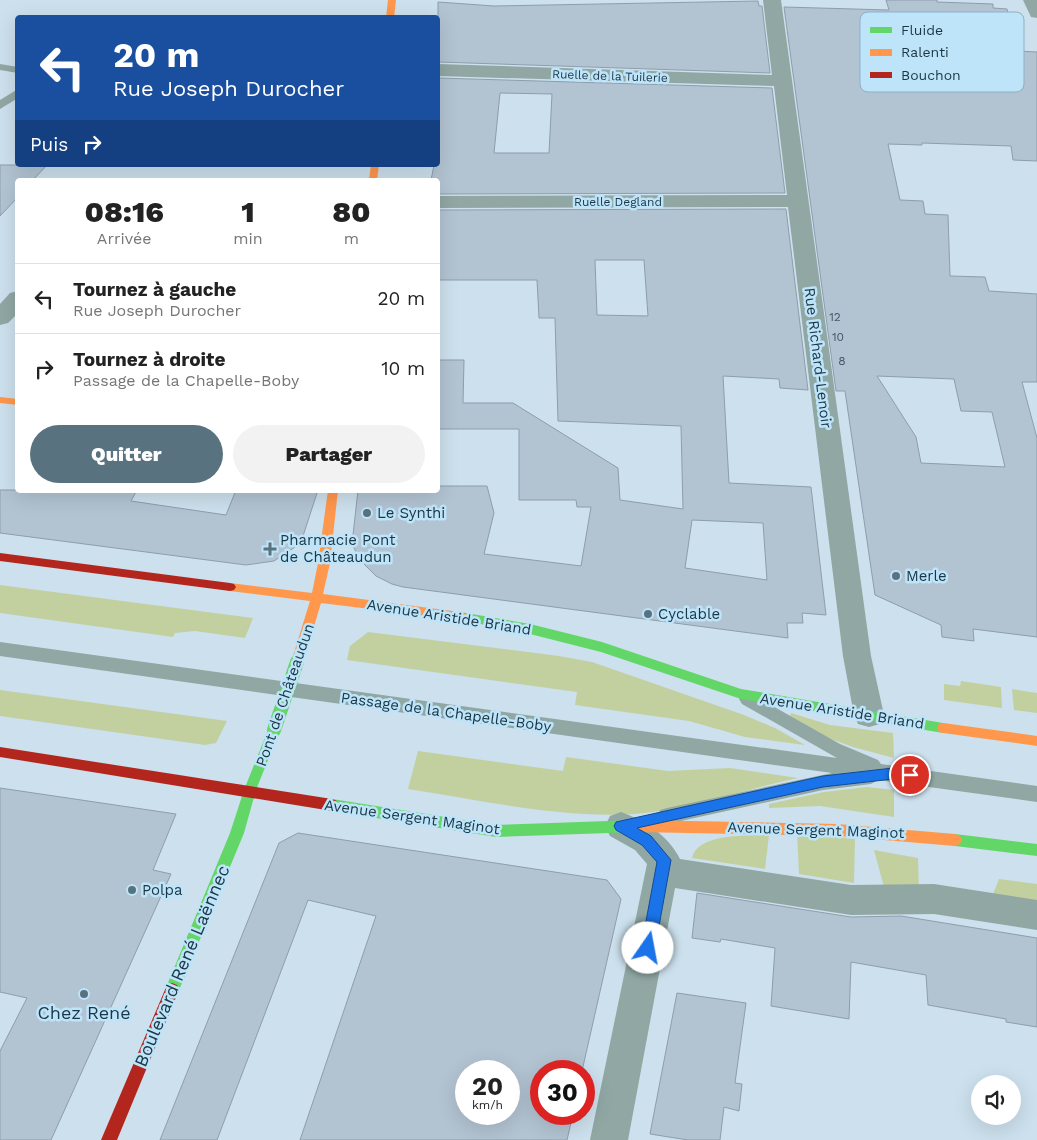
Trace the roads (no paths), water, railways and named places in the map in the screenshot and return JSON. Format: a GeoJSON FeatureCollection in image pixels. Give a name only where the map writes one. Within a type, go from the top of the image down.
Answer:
{"type":"FeatureCollection","features":[{"type":"Feature","properties":{"kind":"main road"},"geometry":{"type":"LineString","coordinates":[[390,15],[392,0]]}},
{"type":"Feature","properties":{"kind":"main road"},"geometry":{"type":"LineString","coordinates":[[0,400],[15,402]]}},
{"type":"Feature","properties":{"kind":"main road","name":"Pont de Châteaudun"},"geometry":{"type":"LineString","coordinates":[[250,790],[274,730],[318,598],[333,493]]}},
{"type":"Feature","properties":{"kind":"main road","name":"Avenue Aristide Briand"},"geometry":{"type":"LineString","coordinates":[[0,557],[475,618],[530,629],[602,647],[741,694],[1037,741]]}},
{"type":"Feature","properties":{"kind":"main road","name":"Avenue Sergent Maginot"},"geometry":{"type":"LineString","coordinates":[[0,752],[250,790],[496,831],[621,826],[827,828],[924,835],[1037,850]]}},
{"type":"Feature","properties":{"kind":"main road","name":"Boulevard René Laënnec"},"geometry":{"type":"LineString","coordinates":[[109,1140],[223,869],[250,790]]}},
{"type":"Feature","properties":{"kind":"street","name":"Rue Richard-Lenoir"},"geometry":{"type":"LineString","coordinates":[[772,0],[857,656],[869,715]]}},
{"type":"Feature","properties":{"kind":"street"},"geometry":{"type":"LineString","coordinates":[[1032,0],[1037,13]]}},
{"type":"Feature","properties":{"kind":"street","name":"Ruelle de la Tuilerie"},"geometry":{"type":"LineString","coordinates":[[440,70],[782,81]]}},
{"type":"Feature","properties":{"kind":"street","name":"Ruelle Degland"},"geometry":{"type":"LineString","coordinates":[[440,202],[798,202]]}},
{"type":"Feature","properties":{"kind":"street"},"geometry":{"type":"LineString","coordinates":[[0,318],[15,301]]}},
{"type":"Feature","properties":{"kind":"street"},"geometry":{"type":"LineString","coordinates":[[609,1140],[664,871],[664,860],[646,840],[621,826]]}},
{"type":"Feature","properties":{"kind":"street"},"geometry":{"type":"LineString","coordinates":[[664,871],[851,900],[934,899],[1037,915]]}},
{"type":"Feature","properties":{"kind":"lane"},"geometry":{"type":"LineString","coordinates":[[0,67],[15,70]]}},
{"type":"Feature","properties":{"kind":"lane"},"geometry":{"type":"LineString","coordinates":[[0,106],[15,94]]}},
{"type":"Feature","properties":{"kind":"lane","name":"Passage de la Chapelle-Boby"},"geometry":{"type":"LineString","coordinates":[[0,649],[1037,794]]}},
{"type":"Feature","properties":{"kind":"lane","name":"Passage de la Chapelle-Boby"},"geometry":{"type":"LineString","coordinates":[[741,694],[834,749],[893,773]]}},
{"type":"Feature","properties":{"kind":"lane","name":"Passage de la Chapelle-Boby"},"geometry":{"type":"LineString","coordinates":[[621,826],[823,782],[893,773]]}},
{"type":"Feature","properties":{"kind":"place","name":"Le Synthi"},"geometry":{"type":"Point","coordinates":[367,513]}},
{"type":"Feature","properties":{"kind":"place","name":"Pharmacie Pont de Châteaudun"},"geometry":{"type":"Point","coordinates":[270,549]}},
{"type":"Feature","properties":{"kind":"place","name":"Merle"},"geometry":{"type":"Point","coordinates":[896,576]}},
{"type":"Feature","properties":{"kind":"place","name":"Cyclable"},"geometry":{"type":"Point","coordinates":[648,614]}},
{"type":"Feature","properties":{"kind":"place","name":"Polpa"},"geometry":{"type":"Point","coordinates":[132,890]}},
{"type":"Feature","properties":{"kind":"place","name":"Chez René"},"geometry":{"type":"Point","coordinates":[84,994]}}]}
